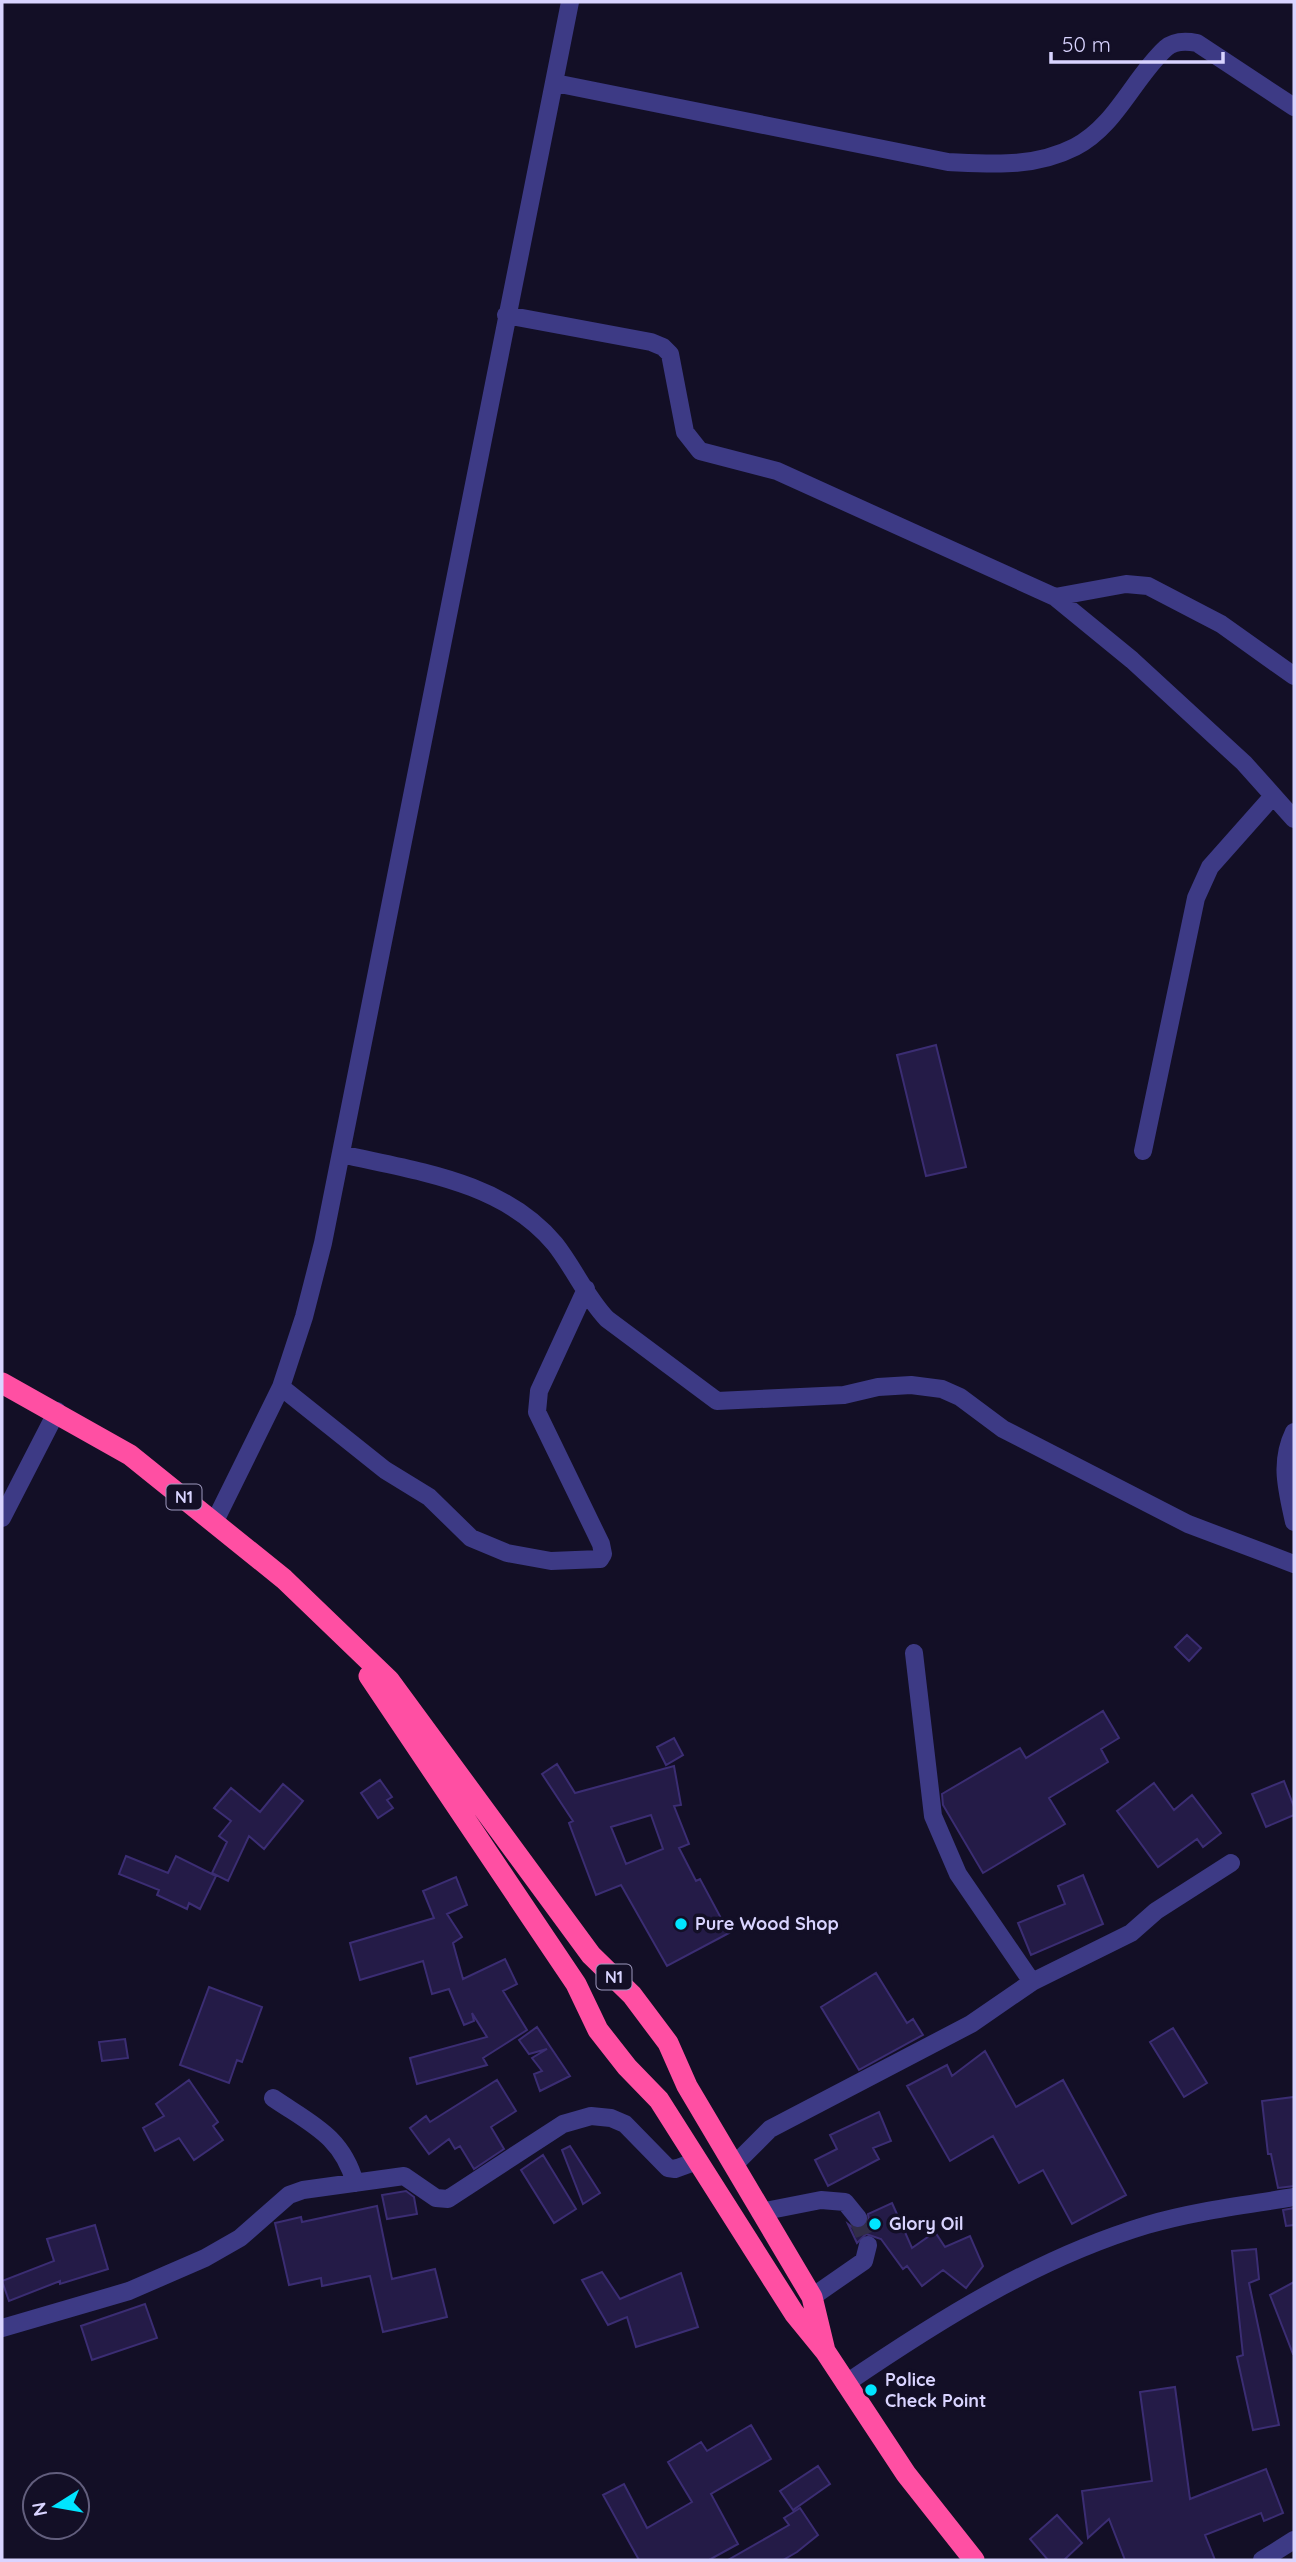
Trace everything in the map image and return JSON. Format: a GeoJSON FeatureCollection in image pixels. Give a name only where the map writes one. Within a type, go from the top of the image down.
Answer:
{"type":"FeatureCollection","features":[{"type":"Feature","properties":{"kind":"highway","name":"N1"},"geometry":{"type":"LineString","coordinates":[[2,1383],[130,1455],[284,1578],[388,1680],[591,1955],[632,1995],[668,2043],[687,2086],[813,2297],[825,2351]]}},
{"type":"Feature","properties":{"kind":"highway","name":"N1"},"geometry":{"type":"LineString","coordinates":[[345,1640],[576,1984],[598,2029],[627,2067],[659,2100],[794,2313],[825,2351],[906,2474],[974,2560]]}},
{"type":"Feature","properties":{"kind":"street"},"geometry":{"type":"LineString","coordinates":[[215,1521],[281,1387],[304,1317],[341,1154],[570,2]]}},
{"type":"Feature","properties":{"kind":"street"},"geometry":{"type":"LineString","coordinates":[[555,83],[948,162],[1007,165],[1042,159],[1077,146],[1114,113],[1168,46],[1185,40],[1197,43],[1294,107]]}},
{"type":"Feature","properties":{"kind":"street"},"geometry":{"type":"LineString","coordinates":[[506,316],[663,346],[670,354],[685,432],[700,451],[777,471],[1055,597],[1132,660],[1224,744],[1294,819]]}},
{"type":"Feature","properties":{"kind":"street"},"geometry":{"type":"LineString","coordinates":[[1055,597],[1126,584],[1148,586],[1222,624],[1294,676]]}},
{"type":"Feature","properties":{"kind":"street"},"geometry":{"type":"LineString","coordinates":[[1143,1151],[1196,898],[1210,867],[1272,796]]}},
{"type":"Feature","properties":{"kind":"street"},"geometry":{"type":"LineString","coordinates":[[341,1154],[468,1184],[521,1214],[554,1243],[586,1289],[594,1307],[717,1401],[844,1395],[878,1387],[911,1385],[942,1389],[960,1397],[1003,1429],[1188,1524],[1294,1564]]}},
{"type":"Feature","properties":{"kind":"street"},"geometry":{"type":"LineString","coordinates":[[281,1387],[385,1469],[429,1497],[471,1538],[507,1553],[551,1561],[600,1559],[603,1554],[601,1544],[537,1412],[539,1391],[586,1289]]}},
{"type":"Feature","properties":{"kind":"street"},"geometry":{"type":"LineString","coordinates":[[2,1518],[57,1412]]}},
{"type":"Feature","properties":{"kind":"street"},"geometry":{"type":"LineString","coordinates":[[1294,1432],[1286,1448],[1284,1472],[1294,1522]]}},
{"type":"Feature","properties":{"kind":"street"},"geometry":{"type":"LineString","coordinates":[[914,1653],[933,1816],[958,1874],[1032,1982]]}},
{"type":"Feature","properties":{"kind":"street"},"geometry":{"type":"LineString","coordinates":[[734,2165],[770,2129],[971,2024],[1032,1982],[1130,1933],[1156,1911],[1231,1863]]}},
{"type":"Feature","properties":{"kind":"street"},"geometry":{"type":"LineString","coordinates":[[273,2098],[334,2139],[349,2160],[355,2183]]}},
{"type":"Feature","properties":{"kind":"street"},"geometry":{"type":"LineString","coordinates":[[2,2328],[129,2291],[205,2258],[240,2238],[289,2195],[408,2177],[436,2198],[448,2199],[563,2124],[592,2116],[611,2118],[625,2124],[668,2168],[675,2169],[697,2161]]}},
{"type":"Feature","properties":{"kind":"street"},"geometry":{"type":"LineString","coordinates":[[845,2384],[938,2321],[1062,2258],[1147,2225],[1294,2197]]}},
{"type":"Feature","properties":{"kind":"street"},"geometry":{"type":"LineString","coordinates":[[761,2212],[821,2200],[845,2202],[858,2218]]}},
{"type":"Feature","properties":{"kind":"street"},"geometry":{"type":"LineString","coordinates":[[813,2297],[864,2261],[868,2245]]}},
{"type":"Feature","properties":{"kind":"street"},"geometry":{"type":"LineString","coordinates":[[1262,2560],[1294,2539]]}},
{"type":"Feature","properties":{"kind":"building"},"geometry":{"type":"Polygon","coordinates":[[[936,1045],[966,1167],[926,1176],[897,1055],[936,1045]]]}},
{"type":"Feature","properties":{"kind":"building"},"geometry":{"type":"Polygon","coordinates":[[[1187,1635],[1201,1648],[1189,1661],[1175,1647],[1187,1635]]]}},
{"type":"Feature","properties":{"kind":"building"},"geometry":{"type":"Polygon","coordinates":[[[1103,1711],[1119,1738],[1101,1749],[1108,1762],[1049,1798],[1065,1824],[983,1873],[943,1805],[942,1794],[1020,1748],[1026,1758],[1103,1711]]]}},
{"type":"Feature","properties":{"kind":"building"},"geometry":{"type":"Polygon","coordinates":[[[674,1738],[683,1755],[666,1765],[657,1747],[674,1738]]]}},
{"type":"Feature","properties":{"kind":"building"},"geometry":{"type":"Polygon","coordinates":[[[557,1764],[575,1793],[674,1766],[681,1805],[674,1806],[689,1844],[679,1848],[696,1881],[700,1879],[729,1933],[667,1966],[621,1885],[596,1895],[569,1823],[573,1821],[542,1774],[557,1764]],[[651,1815],[611,1827],[626,1864],[663,1849],[651,1815]]]}},
{"type":"Feature","properties":{"kind":"building"},"geometry":{"type":"Polygon","coordinates":[[[380,1780],[392,1797],[387,1800],[393,1808],[378,1818],[361,1793],[380,1780]]]}},
{"type":"Feature","properties":{"kind":"building"},"geometry":{"type":"Polygon","coordinates":[[[1284,1781],[1294,1807],[1294,1815],[1266,1827],[1252,1794],[1284,1781]]]}},
{"type":"Feature","properties":{"kind":"building"},"geometry":{"type":"Polygon","coordinates":[[[1154,1783],[1174,1810],[1192,1795],[1221,1833],[1203,1847],[1197,1839],[1158,1867],[1117,1811],[1154,1783]]]}},
{"type":"Feature","properties":{"kind":"building"},"geometry":{"type":"Polygon","coordinates":[[[283,1784],[303,1801],[264,1849],[249,1836],[228,1881],[212,1873],[227,1842],[219,1836],[231,1821],[214,1808],[231,1788],[260,1812],[283,1784]]]}},
{"type":"Feature","properties":{"kind":"building"},"geometry":{"type":"Polygon","coordinates":[[[126,1856],[168,1873],[176,1856],[216,1876],[200,1909],[189,1903],[187,1909],[157,1895],[159,1890],[119,1874],[126,1856]]]}},
{"type":"Feature","properties":{"kind":"building"},"geometry":{"type":"Polygon","coordinates":[[[1083,1875],[1103,1924],[1031,1955],[1018,1923],[1065,1904],[1058,1886],[1083,1875]]]}},
{"type":"Feature","properties":{"kind":"building"},"geometry":{"type":"Polygon","coordinates":[[[456,1877],[467,1905],[447,1914],[462,1937],[453,1943],[463,1979],[505,1959],[517,1984],[503,1991],[527,2030],[483,2058],[487,2065],[417,2084],[410,2058],[487,2037],[472,2013],[474,2021],[464,2025],[449,1989],[432,1994],[423,1961],[360,1980],[350,1943],[434,1918],[423,1891],[456,1877]]]}},
{"type":"Feature","properties":{"kind":"building"},"geometry":{"type":"Polygon","coordinates":[[[876,1973],[907,2023],[913,2019],[923,2035],[859,2070],[821,2007],[876,1973]]]}},
{"type":"Feature","properties":{"kind":"building"},"geometry":{"type":"Polygon","coordinates":[[[209,1987],[262,2007],[242,2062],[237,2060],[229,2083],[180,2065],[209,1987]]]}},
{"type":"Feature","properties":{"kind":"building"},"geometry":{"type":"Polygon","coordinates":[[[537,2027],[570,2076],[540,2091],[534,2074],[542,2071],[532,2058],[547,2049],[529,2054],[519,2040],[537,2027]]]}},
{"type":"Feature","properties":{"kind":"building"},"geometry":{"type":"Polygon","coordinates":[[[1173,2028],[1207,2083],[1184,2097],[1150,2042],[1173,2028]]]}},
{"type":"Feature","properties":{"kind":"building"},"geometry":{"type":"Polygon","coordinates":[[[125,2039],[128,2058],[102,2061],[99,2042],[125,2039]]]}},
{"type":"Feature","properties":{"kind":"building"},"geometry":{"type":"Polygon","coordinates":[[[985,2051],[1016,2107],[1063,2080],[1126,2195],[1072,2224],[1043,2170],[1019,2183],[993,2136],[950,2161],[907,2086],[947,2065],[952,2076],[985,2051]]]}},
{"type":"Feature","properties":{"kind":"building"},"geometry":{"type":"Polygon","coordinates":[[[189,2080],[218,2122],[213,2126],[223,2140],[194,2160],[179,2138],[155,2151],[143,2128],[164,2116],[156,2104],[189,2080]]]}},
{"type":"Feature","properties":{"kind":"building"},"geometry":{"type":"Polygon","coordinates":[[[497,2080],[516,2111],[491,2127],[504,2149],[474,2169],[460,2146],[455,2149],[449,2139],[429,2154],[410,2128],[426,2116],[430,2122],[497,2080]]]}},
{"type":"Feature","properties":{"kind":"building"},"geometry":{"type":"Polygon","coordinates":[[[1294,2097],[1294,2186],[1278,2188],[1271,2154],[1268,2154],[1262,2101],[1294,2097]]]}},
{"type":"Feature","properties":{"kind":"building"},"geometry":{"type":"Polygon","coordinates":[[[879,2112],[891,2141],[873,2148],[879,2159],[828,2186],[815,2160],[837,2149],[830,2135],[879,2112]]]}},
{"type":"Feature","properties":{"kind":"building"},"geometry":{"type":"Polygon","coordinates":[[[570,2146],[600,2193],[583,2204],[562,2150],[570,2146]]]}},
{"type":"Feature","properties":{"kind":"building"},"geometry":{"type":"Polygon","coordinates":[[[543,2155],[576,2209],[554,2223],[521,2170],[543,2155]]]}},
{"type":"Feature","properties":{"kind":"building"},"geometry":{"type":"Polygon","coordinates":[[[406,2191],[414,2197],[417,2214],[387,2219],[382,2195],[406,2191]]]}},
{"type":"Feature","properties":{"kind":"building"},"geometry":{"type":"Polygon","coordinates":[[[892,2203],[912,2248],[935,2232],[945,2247],[970,2236],[983,2266],[966,2288],[943,2270],[922,2286],[907,2266],[903,2269],[881,2239],[866,2234],[857,2243],[848,2224],[855,2229],[865,2227],[869,2221],[868,2214],[892,2203]]]}},
{"type":"Feature","properties":{"kind":"building"},"geometry":{"type":"Polygon","coordinates":[[[377,2206],[392,2279],[435,2269],[447,2317],[383,2332],[370,2276],[322,2286],[321,2278],[289,2285],[275,2223],[301,2217],[302,2222],[377,2206]]]}},
{"type":"Feature","properties":{"kind":"building"},"geometry":{"type":"Polygon","coordinates":[[[1294,2208],[1294,2225],[1286,2226],[1283,2210],[1294,2208]]]}},
{"type":"Feature","properties":{"kind":"building"},"geometry":{"type":"Polygon","coordinates":[[[95,2225],[108,2269],[60,2284],[60,2281],[9,2301],[2,2281],[54,2261],[47,2239],[95,2225]]]}},
{"type":"Feature","properties":{"kind":"building"},"geometry":{"type":"Polygon","coordinates":[[[1256,2249],[1259,2279],[1249,2283],[1279,2425],[1253,2430],[1237,2357],[1243,2355],[1232,2251],[1256,2249]]]}},
{"type":"Feature","properties":{"kind":"building"},"geometry":{"type":"Polygon","coordinates":[[[602,2272],[620,2299],[681,2273],[698,2327],[636,2347],[627,2317],[608,2325],[582,2280],[602,2272]]]}},
{"type":"Feature","properties":{"kind":"building"},"geometry":{"type":"Polygon","coordinates":[[[1294,2282],[1294,2354],[1293,2354],[1270,2295],[1294,2282]]]}},
{"type":"Feature","properties":{"kind":"building"},"geometry":{"type":"Polygon","coordinates":[[[145,2304],[157,2338],[92,2360],[81,2326],[145,2304]]]}},
{"type":"Feature","properties":{"kind":"building"},"geometry":{"type":"Polygon","coordinates":[[[1175,2387],[1190,2499],[1266,2469],[1283,2513],[1264,2521],[1261,2513],[1205,2535],[1215,2560],[1125,2560],[1109,2519],[1088,2538],[1082,2491],[1152,2481],[1140,2392],[1175,2387]]]}},
{"type":"Feature","properties":{"kind":"building"},"geometry":{"type":"Polygon","coordinates":[[[751,2425],[771,2459],[711,2494],[738,2544],[709,2560],[639,2560],[603,2495],[624,2484],[647,2528],[692,2502],[668,2462],[701,2442],[707,2451],[751,2425]]]}},
{"type":"Feature","properties":{"kind":"building"},"geometry":{"type":"Polygon","coordinates":[[[818,2466],[830,2484],[793,2510],[780,2491],[818,2466]]]}},
{"type":"Feature","properties":{"kind":"building"},"geometry":{"type":"Polygon","coordinates":[[[800,2508],[818,2535],[797,2552],[783,2560],[728,2560],[789,2525],[784,2518],[800,2508]]]}},
{"type":"Feature","properties":{"kind":"building"},"geometry":{"type":"Polygon","coordinates":[[[1057,2515],[1082,2543],[1064,2560],[1048,2560],[1030,2539],[1057,2515]]]}},
{"type":"Feature","properties":{"kind":"tunnel"},"geometry":{"type":"LineString","coordinates":[[858,2218],[868,2245]]}},
{"type":"Feature","properties":{"kind":"place","name":"Pure Wood Shop"},"geometry":{"type":"Point","coordinates":[681,1924]}},
{"type":"Feature","properties":{"kind":"place","name":"Glory Oil"},"geometry":{"type":"Point","coordinates":[875,2224]}},
{"type":"Feature","properties":{"kind":"place","name":"Police Check Point"},"geometry":{"type":"Point","coordinates":[871,2390]}}]}
